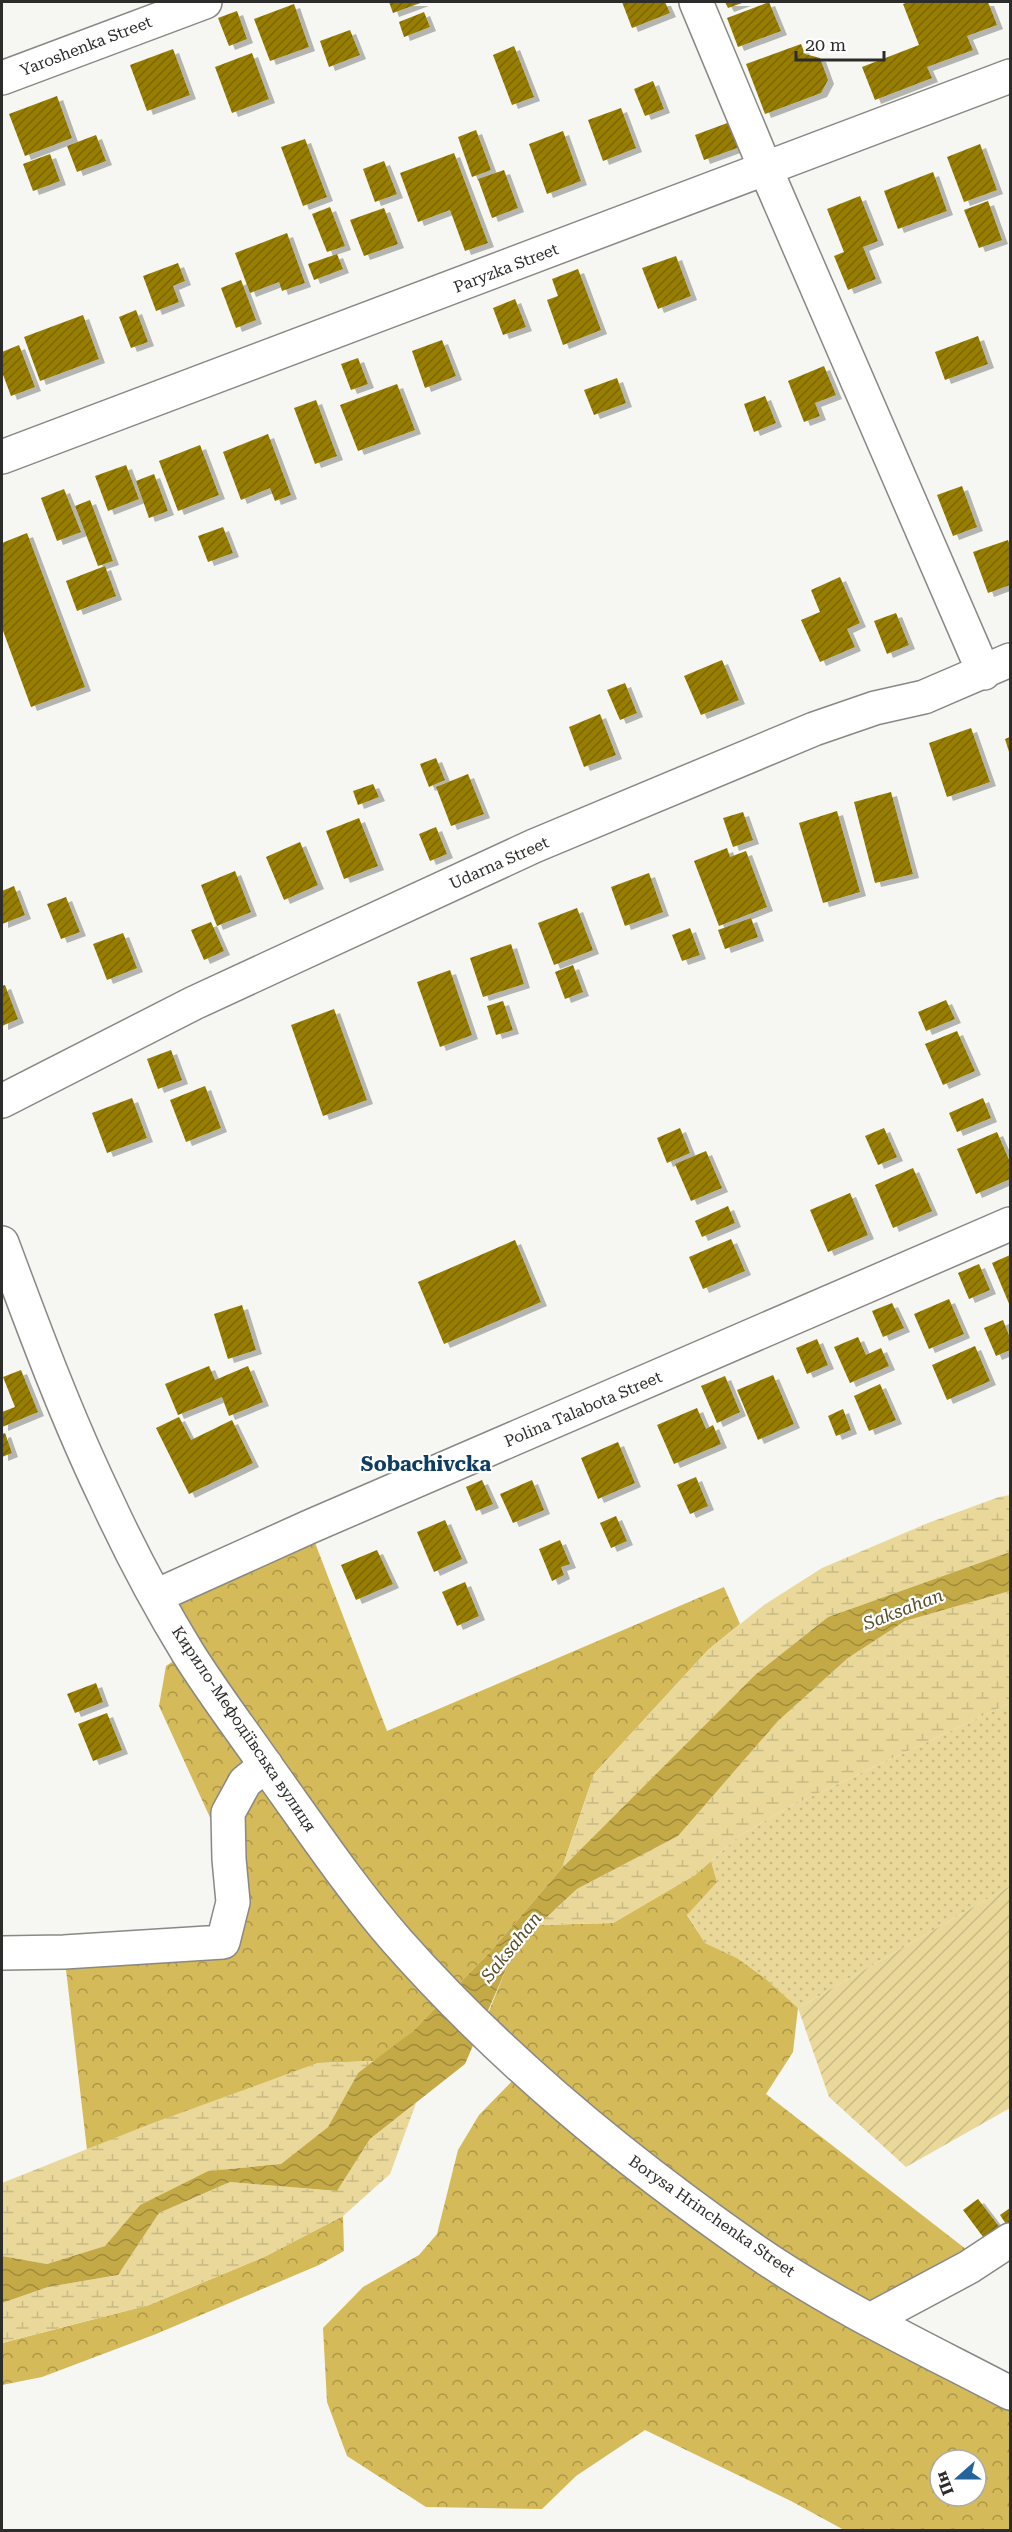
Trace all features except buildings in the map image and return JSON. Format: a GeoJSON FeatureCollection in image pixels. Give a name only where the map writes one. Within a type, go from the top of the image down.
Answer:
{"type":"FeatureCollection","features":[{"type":"Feature","properties":{"kind":"street","name":"Yaroshenka Street"},"geometry":{"type":"LineString","coordinates":[[2,78],[205,2]]}},
{"type":"Feature","properties":{"kind":"street"},"geometry":{"type":"LineString","coordinates":[[696,2],[766,170],[997,666]]}},
{"type":"Feature","properties":{"kind":"street","name":"Paryzka Street"},"geometry":{"type":"LineString","coordinates":[[2,458],[1011,76]]}},
{"type":"Feature","properties":{"kind":"street","name":"Udarna Street"},"geometry":{"type":"LineString","coordinates":[[2,1101],[194,1003],[534,846],[814,729],[875,708],[924,697],[997,666]]}},
{"type":"Feature","properties":{"kind":"street","name":"Polina Talabota Street"},"geometry":{"type":"LineString","coordinates":[[156,1596],[320,1522],[1011,1224]]}},
{"type":"Feature","properties":{"kind":"street","name":"Кирило-Мефодіївська вулиця"},"geometry":{"type":"LineString","coordinates":[[2,1243],[70,1421],[107,1502],[187,1652],[333,1859],[395,1938],[481,2031],[522,2070]]}},
{"type":"Feature","properties":{"kind":"street"},"geometry":{"type":"LineString","coordinates":[[2,1953],[64,1952],[223,1942],[233,1902],[228,1813],[245,1782],[266,1765]]}},
{"type":"Feature","properties":{"kind":"street","name":"Borysa Hrinchenka Street"},"geometry":{"type":"LineString","coordinates":[[522,2070],[581,2122],[757,2252],[870,2320],[1011,2393]]}},
{"type":"Feature","properties":{"kind":"street"},"geometry":{"type":"LineString","coordinates":[[870,2320],[969,2267],[1011,2240]]}},
{"type":"Feature","properties":{"kind":"green space"},"geometry":{"type":"Polygon","coordinates":[[[1010,1495],[1010,1552],[828,1617],[756,1674],[562,1868],[594,1774],[708,1650],[764,1605],[822,1568],[928,1523],[1010,1495]]]}},
{"type":"Feature","properties":{"kind":"green space"},"geometry":{"type":"Polygon","coordinates":[[[309,1527],[387,1731],[724,1587],[740,1624],[708,1650],[594,1774],[562,1868],[490,1952],[413,2031],[376,2061],[318,2063],[87,2150],[64,1952],[223,1942],[229,1859],[159,1706],[166,1666],[187,1652],[156,1596],[309,1527]]]}},
{"type":"Feature","properties":{"kind":"green space"},"geometry":{"type":"Polygon","coordinates":[[[1010,1591],[1010,1703],[791,1806],[739,1836],[695,1875],[613,1923],[538,1925],[577,1889],[678,1836],[778,1721],[848,1658],[905,1621],[1010,1591]]]}},
{"type":"Feature","properties":{"kind":"green space"},"geometry":{"type":"Polygon","coordinates":[[[1010,1703],[1010,1886],[798,2008],[766,1979],[737,1958],[705,1943],[687,1914],[717,1882],[711,1861],[739,1836],[791,1806],[1010,1703]]]}},
{"type":"Feature","properties":{"kind":"green space"},"geometry":{"type":"Polygon","coordinates":[[[711,1861],[717,1882],[687,1915],[705,1943],[737,1958],[766,1979],[798,2008],[793,2052],[766,2094],[980,2260],[870,2320],[1010,2393],[1010,2530],[844,2530],[791,2501],[645,2430],[576,2476],[542,2509],[426,2507],[347,2456],[327,2402],[323,2328],[363,2287],[419,2255],[437,2234],[458,2150],[479,2115],[522,2071],[481,2031],[506,1969],[538,1925],[613,1923],[695,1875],[711,1861]]]}},
{"type":"Feature","properties":{"kind":"green space"},"geometry":{"type":"Polygon","coordinates":[[[1010,1886],[1010,2108],[906,2167],[829,2097],[798,2008],[1010,1886]]]}},
{"type":"Feature","properties":{"kind":"green space"},"geometry":{"type":"Polygon","coordinates":[[[376,2061],[358,2073],[328,2127],[281,2164],[208,2171],[140,2205],[105,2246],[47,2264],[2,2256],[2,2183],[150,2124],[318,2063],[376,2061]]]}},
{"type":"Feature","properties":{"kind":"green space"},"geometry":{"type":"Polygon","coordinates":[[[416,2103],[390,2174],[343,2216],[264,2257],[149,2305],[2,2343],[2,2303],[48,2287],[118,2275],[159,2213],[230,2182],[337,2191],[370,2139],[416,2103]]]}},
{"type":"Feature","properties":{"kind":"green space"},"geometry":{"type":"Polygon","coordinates":[[[343,2216],[344,2251],[319,2265],[156,2334],[42,2377],[2,2385],[2,2343],[149,2305],[264,2257],[343,2216]]]}},
{"type":"Feature","properties":{"kind":"water","name":"Saksahan"},"geometry":{"type":"Polygon","coordinates":[[[1010,1552],[1010,1591],[905,1621],[848,1658],[778,1721],[678,1836],[577,1889],[538,1925],[506,1969],[465,2064],[370,2139],[337,2191],[230,2182],[159,2213],[118,2275],[48,2287],[2,2303],[2,2256],[47,2264],[105,2246],[140,2205],[208,2171],[281,2164],[328,2127],[358,2073],[413,2031],[490,1952],[562,1868],[756,1674],[828,1617],[1010,1552]]]}},
{"type":"Feature","properties":{"kind":"district","name":"Sobachivcka"},"geometry":{"type":"Point","coordinates":[426,1464]}}]}
